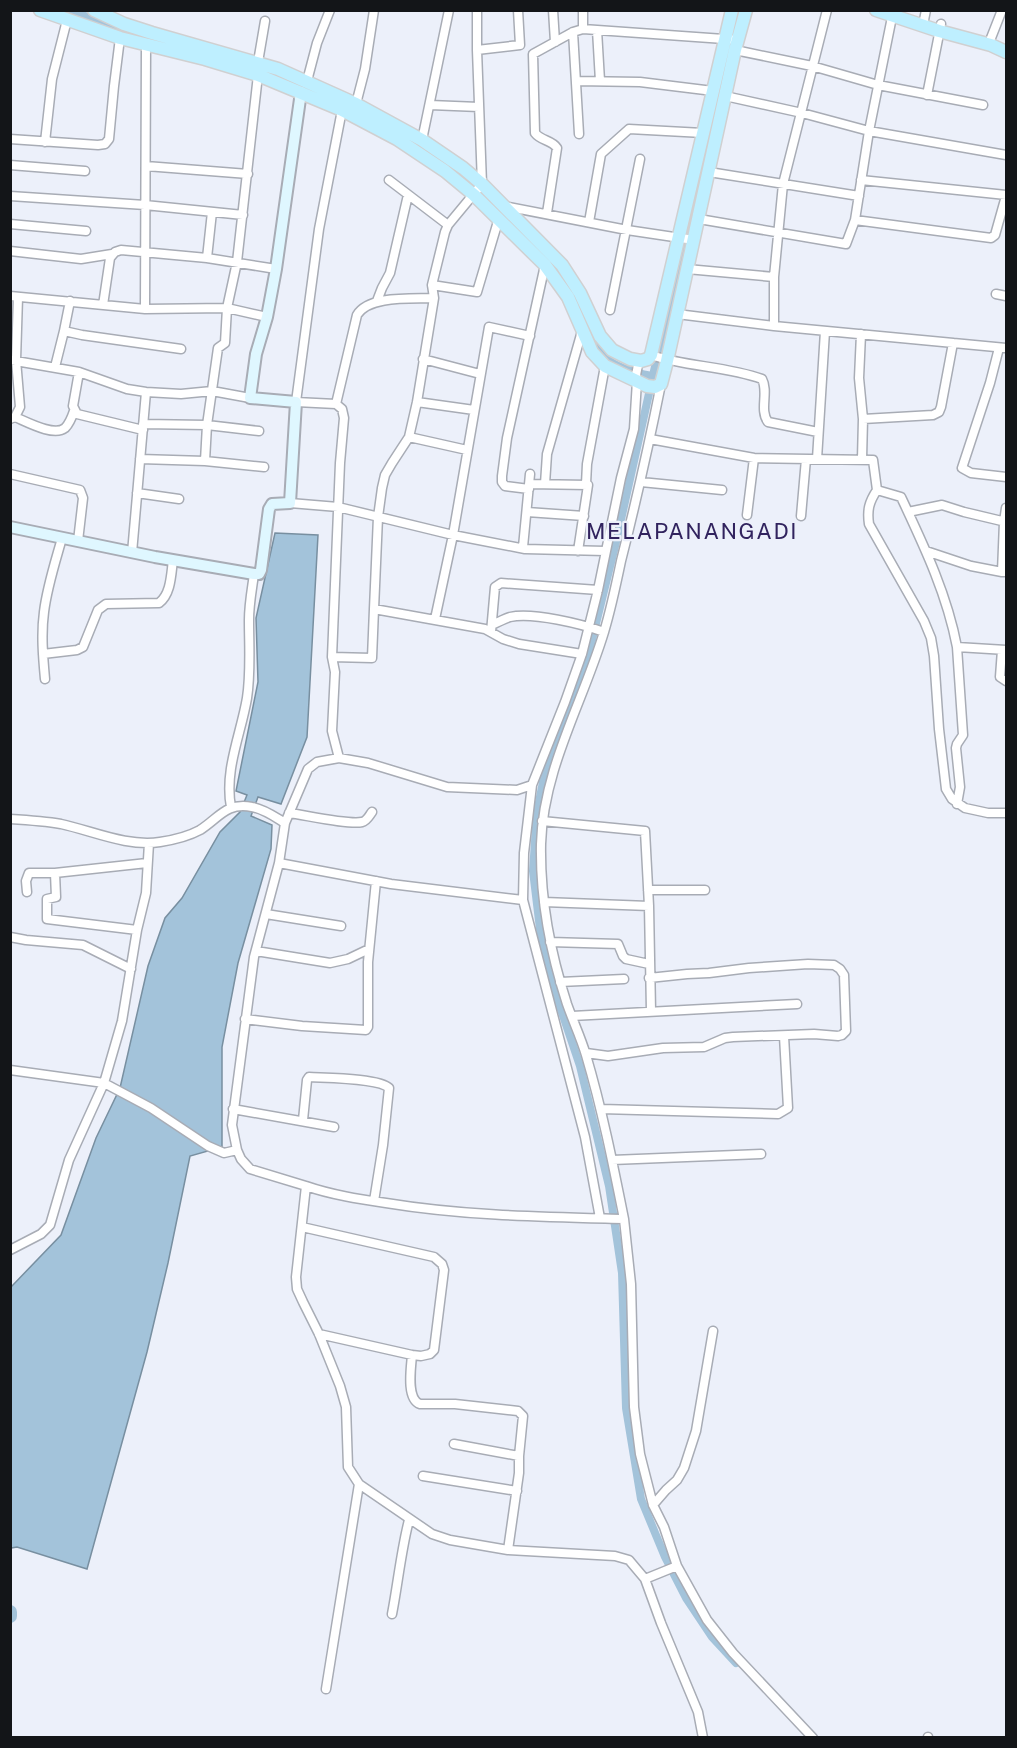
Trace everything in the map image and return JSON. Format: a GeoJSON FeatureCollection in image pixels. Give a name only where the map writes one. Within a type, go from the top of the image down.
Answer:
{"type":"FeatureCollection","features":[{"type":"Feature","properties":{"kind":"main road"},"geometry":{"type":"LineString","coordinates":[[40,10],[146,45],[205,59],[258,68]]}},
{"type":"Feature","properties":{"kind":"main road"},"geometry":{"type":"LineString","coordinates":[[94,10],[124,24],[258,68],[356,104],[422,140],[463,168],[499,218],[545,265],[568,297],[592,352],[605,366],[650,370]]}},
{"type":"Feature","properties":{"kind":"main road"},"geometry":{"type":"LineString","coordinates":[[650,370],[677,314],[687,269],[686,239],[699,219],[710,172],[733,41],[732,10]]}},
{"type":"Feature","properties":{"kind":"main road"},"geometry":{"type":"LineString","coordinates":[[650,370],[686,239],[703,133],[713,91],[746,10]]}},
{"type":"Feature","properties":{"kind":"main road"},"geometry":{"type":"LineString","coordinates":[[876,10],[940,28],[1006,52]]}},
{"type":"Feature","properties":{"kind":"main road"},"geometry":{"type":"LineString","coordinates":[[893,14],[925,15],[940,28],[991,38],[1006,46]]}},
{"type":"Feature","properties":{"kind":"main road"},"geometry":{"type":"LineString","coordinates":[[304,86],[342,110],[397,139],[504,206],[562,265],[580,293],[600,336],[612,350],[650,370]]}},
{"type":"Feature","properties":{"kind":"main road"},"geometry":{"type":"LineString","coordinates":[[10,528],[132,553],[259,574],[269,509],[272,504],[291,502],[296,402],[250,398],[256,354],[267,317],[276,269],[304,86]]}},
{"type":"Feature","properties":{"kind":"street"},"geometry":{"type":"LineString","coordinates":[[304,86],[330,10]]}},
{"type":"Feature","properties":{"kind":"street"},"geometry":{"type":"LineString","coordinates":[[356,104],[365,69],[375,10]]}},
{"type":"Feature","properties":{"kind":"street"},"geometry":{"type":"LineString","coordinates":[[422,140],[449,10]]}},
{"type":"Feature","properties":{"kind":"street"},"geometry":{"type":"LineString","coordinates":[[332,657],[372,658],[378,517],[385,475],[409,437],[434,298],[432,285],[448,225],[478,189],[477,10]]}},
{"type":"Feature","properties":{"kind":"street"},"geometry":{"type":"LineString","coordinates":[[477,50],[520,45],[518,10]]}},
{"type":"Feature","properties":{"kind":"street"},"geometry":{"type":"LineString","coordinates":[[553,10],[555,42]]}},
{"type":"Feature","properties":{"kind":"street"},"geometry":{"type":"LineString","coordinates":[[583,10],[583,29]]}},
{"type":"Feature","properties":{"kind":"street"},"geometry":{"type":"LineString","coordinates":[[774,326],[774,277],[783,184],[827,10]]}},
{"type":"Feature","properties":{"kind":"street"},"geometry":{"type":"LineString","coordinates":[[991,38],[1002,10]]}},
{"type":"Feature","properties":{"kind":"street"},"geometry":{"type":"LineString","coordinates":[[699,219],[846,244],[855,220],[869,131],[893,14]]}},
{"type":"Feature","properties":{"kind":"street"},"geometry":{"type":"LineString","coordinates":[[45,142],[52,79],[68,20]]}},
{"type":"Feature","properties":{"kind":"street"},"geometry":{"type":"LineString","coordinates":[[205,461],[207,425],[218,348],[225,343],[227,308],[237,262],[265,21]]}},
{"type":"Feature","properties":{"kind":"street"},"geometry":{"type":"LineString","coordinates":[[927,95],[940,28]]}},
{"type":"Feature","properties":{"kind":"street"},"geometry":{"type":"LineString","coordinates":[[547,213],[557,148],[555,144],[539,138],[536,133],[533,54],[583,29],[733,41],[878,85],[983,105]]}},
{"type":"Feature","properties":{"kind":"street"},"geometry":{"type":"LineString","coordinates":[[597,30],[600,81]]}},
{"type":"Feature","properties":{"kind":"street"},"geometry":{"type":"LineString","coordinates":[[573,32],[579,134]]}},
{"type":"Feature","properties":{"kind":"street"},"geometry":{"type":"LineString","coordinates":[[10,139],[105,144],[109,139],[120,38]]}},
{"type":"Feature","properties":{"kind":"street"},"geometry":{"type":"LineString","coordinates":[[145,309],[146,45]]}},
{"type":"Feature","properties":{"kind":"street"},"geometry":{"type":"LineString","coordinates":[[576,81],[640,82],[713,91]]}},
{"type":"Feature","properties":{"kind":"street"},"geometry":{"type":"LineString","coordinates":[[725,96],[869,131],[1006,155]]}},
{"type":"Feature","properties":{"kind":"street"},"geometry":{"type":"LineString","coordinates":[[429,105],[478,107]]}},
{"type":"Feature","properties":{"kind":"street"},"geometry":{"type":"LineString","coordinates":[[339,758],[332,731],[335,672],[332,657],[344,418],[342,409],[336,404],[296,402],[319,229],[342,110]]}},
{"type":"Feature","properties":{"kind":"street"},"geometry":{"type":"LineString","coordinates":[[588,222],[601,154],[629,129],[703,133]]}},
{"type":"Feature","properties":{"kind":"street"},"geometry":{"type":"LineString","coordinates":[[610,310],[640,159]]}},
{"type":"Feature","properties":{"kind":"street"},"geometry":{"type":"LineString","coordinates":[[10,165],[85,171]]}},
{"type":"Feature","properties":{"kind":"street"},"geometry":{"type":"LineString","coordinates":[[146,166],[248,174]]}},
{"type":"Feature","properties":{"kind":"street"},"geometry":{"type":"LineString","coordinates":[[710,172],[859,196]]}},
{"type":"Feature","properties":{"kind":"street"},"geometry":{"type":"LineString","coordinates":[[389,180],[448,225]]}},
{"type":"Feature","properties":{"kind":"street"},"geometry":{"type":"LineString","coordinates":[[855,220],[991,238],[995,235],[1006,195],[861,180]]}},
{"type":"Feature","properties":{"kind":"street"},"geometry":{"type":"LineString","coordinates":[[377,302],[381,288],[390,273],[408,195]]}},
{"type":"Feature","properties":{"kind":"street"},"geometry":{"type":"LineString","coordinates":[[10,196],[146,205],[243,215]]}},
{"type":"Feature","properties":{"kind":"street"},"geometry":{"type":"LineString","coordinates":[[504,206],[686,239]]}},
{"type":"Feature","properties":{"kind":"street"},"geometry":{"type":"LineString","coordinates":[[207,258],[212,212]]}},
{"type":"Feature","properties":{"kind":"street"},"geometry":{"type":"LineString","coordinates":[[432,285],[477,292],[499,218]]}},
{"type":"Feature","properties":{"kind":"street"},"geometry":{"type":"LineString","coordinates":[[10,224],[86,231]]}},
{"type":"Feature","properties":{"kind":"street"},"geometry":{"type":"LineString","coordinates":[[10,251],[81,259],[112,254],[121,250],[146,251],[276,269]]}},
{"type":"Feature","properties":{"kind":"street"},"geometry":{"type":"LineString","coordinates":[[103,305],[112,254]]}},
{"type":"Feature","properties":{"kind":"street"},"geometry":{"type":"LineString","coordinates":[[545,265],[507,438],[502,482],[505,486],[529,487],[545,484],[586,484]]}},
{"type":"Feature","properties":{"kind":"street"},"geometry":{"type":"LineString","coordinates":[[687,269],[774,277]]}},
{"type":"Feature","properties":{"kind":"street"},"geometry":{"type":"LineString","coordinates":[[996,294],[1006,296]]}},
{"type":"Feature","properties":{"kind":"street"},"geometry":{"type":"LineString","coordinates":[[79,372],[73,402],[74,411],[64,429],[57,432],[50,431],[13,418],[20,407],[13,360],[14,296],[145,309],[227,308],[267,317]]}},
{"type":"Feature","properties":{"kind":"street"},"geometry":{"type":"LineString","coordinates":[[336,404],[357,315],[364,307],[377,302],[434,298]]}},
{"type":"Feature","properties":{"kind":"street"},"geometry":{"type":"LineString","coordinates":[[55,367],[70,301]]}},
{"type":"Feature","properties":{"kind":"street"},"geometry":{"type":"LineString","coordinates":[[677,314],[774,326],[1003,348],[962,468],[971,473],[1006,477]]}},
{"type":"Feature","properties":{"kind":"street"},"geometry":{"type":"LineString","coordinates":[[435,619],[453,535],[489,327],[530,336]]}},
{"type":"Feature","properties":{"kind":"street"},"geometry":{"type":"LineString","coordinates":[[64,331],[181,349]]}},
{"type":"Feature","properties":{"kind":"street"},"geometry":{"type":"LineString","coordinates":[[545,484],[547,454],[582,331]]}},
{"type":"Feature","properties":{"kind":"street"},"geometry":{"type":"LineString","coordinates":[[817,459],[825,331]]}},
{"type":"Feature","properties":{"kind":"street"},"geometry":{"type":"LineString","coordinates":[[861,334],[859,378],[863,419],[862,459]]}},
{"type":"Feature","properties":{"kind":"street"},"geometry":{"type":"LineString","coordinates":[[863,419],[933,415],[939,412],[953,343]]}},
{"type":"Feature","properties":{"kind":"street"},"geometry":{"type":"LineString","coordinates":[[423,359],[480,374]]}},
{"type":"Feature","properties":{"kind":"street"},"geometry":{"type":"LineString","coordinates":[[13,360],[79,372],[119,387],[146,392],[181,394],[212,391],[250,398]]}},
{"type":"Feature","properties":{"kind":"street"},"geometry":{"type":"LineString","coordinates":[[578,551],[588,486],[586,484],[587,464],[605,366]]}},
{"type":"Feature","properties":{"kind":"street"},"geometry":{"type":"LineString","coordinates":[[650,370],[748,374],[762,379],[765,384],[764,414],[768,422],[818,432]]}},
{"type":"Feature","properties":{"kind":"street"},"geometry":{"type":"LineString","coordinates":[[650,370],[650,439],[641,482],[602,631],[551,778],[542,821],[544,902],[550,942],[560,982],[586,1053],[601,1108],[624,1219],[631,1284],[636,1419],[640,1454],[653,1505],[664,1527],[674,1568],[707,1620],[733,1653],[813,1737]]}},
{"type":"Feature","properties":{"kind":"street"},"geometry":{"type":"LineString","coordinates":[[603,1218],[585,1137],[523,900],[524,853],[532,785],[582,654],[621,478],[650,370]]}},
{"type":"Feature","properties":{"kind":"street"},"geometry":{"type":"LineString","coordinates":[[132,553],[146,392]]}},
{"type":"Feature","properties":{"kind":"street"},"geometry":{"type":"LineString","coordinates":[[417,402],[474,410]]}},
{"type":"Feature","properties":{"kind":"street"},"geometry":{"type":"LineString","coordinates":[[74,411],[87,418],[143,427],[207,425],[259,431]]}},
{"type":"Feature","properties":{"kind":"street"},"geometry":{"type":"LineString","coordinates":[[409,437],[467,450]]}},
{"type":"Feature","properties":{"kind":"street"},"geometry":{"type":"LineString","coordinates":[[650,439],[754,458],[873,460],[877,490],[870,500],[868,524],[924,621],[931,638],[946,789],[952,799],[965,808],[988,813],[1006,813]]}},
{"type":"Feature","properties":{"kind":"street"},"geometry":{"type":"LineString","coordinates":[[747,515],[754,458]]}},
{"type":"Feature","properties":{"kind":"street"},"geometry":{"type":"LineString","coordinates":[[140,459],[205,461],[264,467]]}},
{"type":"Feature","properties":{"kind":"street"},"geometry":{"type":"LineString","coordinates":[[801,516],[806,459]]}},
{"type":"Feature","properties":{"kind":"street"},"geometry":{"type":"LineString","coordinates":[[10,474],[80,490],[83,498],[78,542]]}},
{"type":"Feature","properties":{"kind":"street"},"geometry":{"type":"LineString","coordinates":[[525,549],[523,545],[530,474]]}},
{"type":"Feature","properties":{"kind":"street"},"geometry":{"type":"LineString","coordinates":[[641,482],[722,490]]}},
{"type":"Feature","properties":{"kind":"street"},"geometry":{"type":"LineString","coordinates":[[877,490],[901,497],[926,551],[952,618],[957,647],[963,735],[956,748],[960,786],[957,804]]}},
{"type":"Feature","properties":{"kind":"street"},"geometry":{"type":"LineString","coordinates":[[137,493],[179,499]]}},
{"type":"Feature","properties":{"kind":"street"},"geometry":{"type":"LineString","coordinates":[[291,502],[338,507],[453,535],[525,549],[605,551]]}},
{"type":"Feature","properties":{"kind":"street"},"geometry":{"type":"LineString","coordinates":[[908,512],[942,505],[1005,522]]}},
{"type":"Feature","properties":{"kind":"street"},"geometry":{"type":"LineString","coordinates":[[926,551],[971,566],[1004,572],[1006,508]]}},
{"type":"Feature","properties":{"kind":"street"},"geometry":{"type":"LineString","coordinates":[[527,512],[584,516]]}},
{"type":"Feature","properties":{"kind":"street"},"geometry":{"type":"LineString","coordinates":[[45,679],[43,654],[45,606],[62,538]]}},
{"type":"Feature","properties":{"kind":"street"},"geometry":{"type":"LineString","coordinates":[[43,654],[77,650],[83,647],[98,610],[106,604],[159,603],[168,591],[173,560]]}},
{"type":"Feature","properties":{"kind":"street"},"geometry":{"type":"LineString","coordinates":[[231,807],[230,777],[247,698],[249,617],[254,574]]}},
{"type":"Feature","properties":{"kind":"street"},"geometry":{"type":"LineString","coordinates":[[492,628],[495,587],[501,583],[598,590]]}},
{"type":"Feature","properties":{"kind":"street"},"geometry":{"type":"LineString","coordinates":[[374,609],[492,628],[503,639],[519,644],[582,654]]}},
{"type":"Feature","properties":{"kind":"street"},"geometry":{"type":"LineString","coordinates":[[492,628],[512,617],[528,616],[589,626],[602,631]]}},
{"type":"Feature","properties":{"kind":"street"},"geometry":{"type":"LineString","coordinates":[[957,647],[1004,650],[999,673],[1000,677],[1006,681]]}},
{"type":"Feature","properties":{"kind":"street"},"geometry":{"type":"LineString","coordinates":[[532,785],[517,790],[447,787],[368,763],[339,758],[317,762],[308,769],[285,823],[279,863],[256,951],[233,1109],[232,1125],[237,1150],[250,1169],[321,1191],[374,1201],[458,1213],[624,1219]]}},
{"type":"Feature","properties":{"kind":"street"},"geometry":{"type":"LineString","coordinates":[[10,819],[60,824],[131,842],[149,843],[165,841],[198,831],[231,807],[252,807],[285,823]]}},
{"type":"Feature","properties":{"kind":"street"},"geometry":{"type":"LineString","coordinates":[[289,813],[352,823],[367,820],[372,812]]}},
{"type":"Feature","properties":{"kind":"street"},"geometry":{"type":"LineString","coordinates":[[542,821],[643,830],[646,835],[651,1011]]}},
{"type":"Feature","properties":{"kind":"street"},"geometry":{"type":"LineString","coordinates":[[10,1250],[41,1234],[50,1225],[69,1160],[104,1083],[122,1021],[137,930],[146,893],[149,843]]}},
{"type":"Feature","properties":{"kind":"street"},"geometry":{"type":"LineString","coordinates":[[27,892],[26,881],[29,873],[55,873],[147,863]]}},
{"type":"Feature","properties":{"kind":"street"},"geometry":{"type":"LineString","coordinates":[[279,863],[425,889],[523,900]]}},
{"type":"Feature","properties":{"kind":"street"},"geometry":{"type":"LineString","coordinates":[[55,873],[56,897],[48,898],[46,901],[47,919],[137,930]]}},
{"type":"Feature","properties":{"kind":"street"},"geometry":{"type":"LineString","coordinates":[[245,1019],[302,1026],[366,1030],[368,1027],[369,949],[376,881]]}},
{"type":"Feature","properties":{"kind":"street"},"geometry":{"type":"LineString","coordinates":[[648,890],[705,890]]}},
{"type":"Feature","properties":{"kind":"street"},"geometry":{"type":"LineString","coordinates":[[544,902],[649,906]]}},
{"type":"Feature","properties":{"kind":"street"},"geometry":{"type":"LineString","coordinates":[[266,914],[341,926]]}},
{"type":"Feature","properties":{"kind":"street"},"geometry":{"type":"LineString","coordinates":[[10,937],[83,945],[131,969]]}},
{"type":"Feature","properties":{"kind":"street"},"geometry":{"type":"LineString","coordinates":[[550,942],[618,944],[626,959],[649,964]]}},
{"type":"Feature","properties":{"kind":"street"},"geometry":{"type":"LineString","coordinates":[[256,951],[330,963],[348,959],[369,949]]}},
{"type":"Feature","properties":{"kind":"street"},"geometry":{"type":"LineString","coordinates":[[586,1053],[608,1056],[663,1048],[699,1048],[725,1038],[814,1034],[838,1036],[846,1031],[844,975],[834,965],[808,964],[749,968],[649,978]]}},
{"type":"Feature","properties":{"kind":"street"},"geometry":{"type":"LineString","coordinates":[[560,982],[624,979]]}},
{"type":"Feature","properties":{"kind":"street"},"geometry":{"type":"LineString","coordinates":[[572,1016],[797,1004]]}},
{"type":"Feature","properties":{"kind":"street"},"geometry":{"type":"LineString","coordinates":[[601,1108],[778,1114],[788,1108],[784,1036]]}},
{"type":"Feature","properties":{"kind":"street"},"geometry":{"type":"LineString","coordinates":[[10,1070],[104,1083],[151,1108],[212,1148],[224,1153],[237,1150]]}},
{"type":"Feature","properties":{"kind":"street"},"geometry":{"type":"LineString","coordinates":[[303,1120],[309,1077],[365,1081],[385,1084],[389,1088],[374,1201]]}},
{"type":"Feature","properties":{"kind":"street"},"geometry":{"type":"LineString","coordinates":[[233,1109],[334,1127]]}},
{"type":"Feature","properties":{"kind":"street"},"geometry":{"type":"LineString","coordinates":[[612,1160],[761,1154]]}},
{"type":"Feature","properties":{"kind":"street"},"geometry":{"type":"LineString","coordinates":[[306,1186],[296,1277],[297,1289],[319,1334],[340,1386],[346,1407],[348,1467],[359,1484],[409,1520],[432,1534],[450,1540],[508,1550],[615,1556],[630,1560],[645,1579],[698,1712],[704,1737]]}},
{"type":"Feature","properties":{"kind":"street"},"geometry":{"type":"LineString","coordinates":[[302,1227],[434,1257],[442,1264],[444,1270],[434,1350],[430,1354],[421,1356],[319,1334]]}},
{"type":"Feature","properties":{"kind":"street"},"geometry":{"type":"LineString","coordinates":[[653,1505],[677,1480],[684,1468],[696,1431],[713,1331]]}},
{"type":"Feature","properties":{"kind":"street"},"geometry":{"type":"LineString","coordinates":[[412,1354],[411,1394],[416,1403],[455,1404],[522,1413],[524,1419],[519,1473],[508,1550]]}},
{"type":"Feature","properties":{"kind":"street"},"geometry":{"type":"LineString","coordinates":[[454,1444],[519,1456]]}},
{"type":"Feature","properties":{"kind":"street"},"geometry":{"type":"LineString","coordinates":[[423,1476],[517,1491]]}},
{"type":"Feature","properties":{"kind":"street"},"geometry":{"type":"LineString","coordinates":[[326,1689],[359,1484]]}},
{"type":"Feature","properties":{"kind":"street"},"geometry":{"type":"LineString","coordinates":[[392,1614],[400,1556],[409,1520]]}},
{"type":"Feature","properties":{"kind":"street"},"geometry":{"type":"LineString","coordinates":[[645,1579],[674,1568]]}},
{"type":"Feature","properties":{"kind":"water"},"geometry":{"type":"Polygon","coordinates":[[[275,533],[318,535],[307,737],[281,804],[258,797],[251,816],[272,825],[271,849],[238,963],[222,1047],[222,1147],[190,1156],[147,1352],[87,1569],[17,1547],[11,1548],[11,1287],[61,1235],[96,1138],[120,1088],[148,966],[165,918],[182,898],[220,832],[240,812],[247,795],[236,791],[258,682],[256,618],[275,533]]]}},
{"type":"Feature","properties":{"kind":"waterway"},"geometry":{"type":"LineString","coordinates":[[68,10],[128,31]]}},
{"type":"Feature","properties":{"kind":"waterway"},"geometry":{"type":"LineString","coordinates":[[735,27],[739,10]]}},
{"type":"Feature","properties":{"kind":"waterway"},"geometry":{"type":"LineString","coordinates":[[714,118],[586,664],[544,777],[537,812],[533,871],[548,971],[580,1066],[609,1186],[622,1273],[626,1408],[641,1499],[665,1557],[686,1598],[712,1637],[736,1663]]}},
{"type":"Feature","properties":{"kind":"waterway"},"geometry":{"type":"LineString","coordinates":[[442,161],[482,192],[501,211]]}},
{"type":"Feature","properties":{"kind":"waterway"},"geometry":{"type":"LineString","coordinates":[[569,286],[589,333],[605,357],[633,372],[652,376]]}},
{"type":"Feature","properties":{"kind":"district","name":"MELAPANANGADI"},"geometry":{"type":"Point","coordinates":[692,531]}}]}
